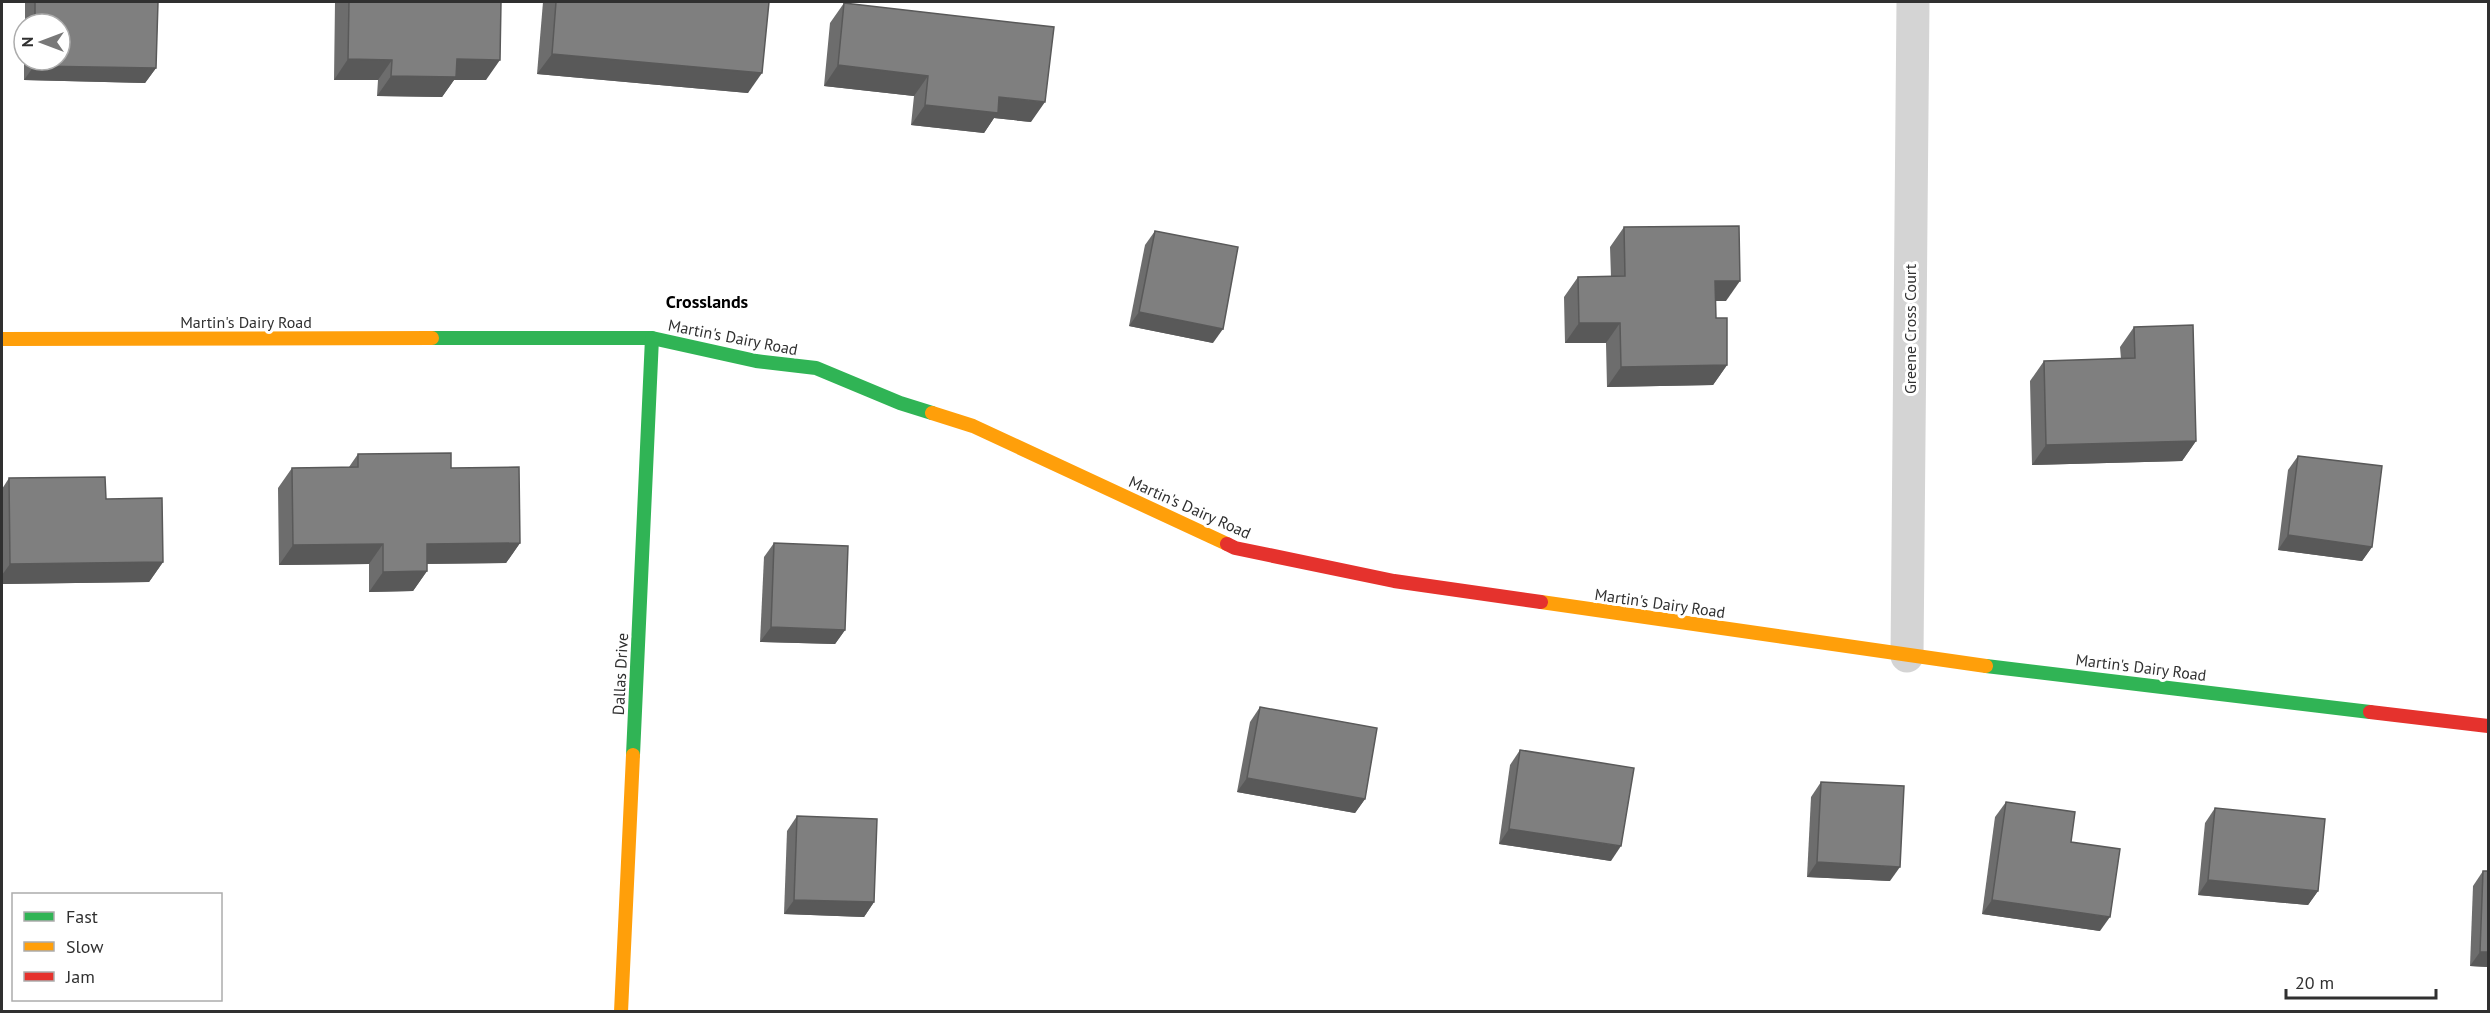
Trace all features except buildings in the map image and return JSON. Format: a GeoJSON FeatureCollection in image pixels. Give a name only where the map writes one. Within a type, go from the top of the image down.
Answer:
{"type":"FeatureCollection","features":[{"type":"Feature","properties":{"kind":"street","name":"Greene Cross Court"},"geometry":{"type":"LineString","coordinates":[[1907,656],[1913,2]]}},
{"type":"Feature","properties":{"kind":"street","name":"Martin's Dairy Road"},"geometry":{"type":"LineString","coordinates":[[2,339],[652,338],[756,361],[816,368],[900,403],[973,426],[1235,548],[1394,581],[1907,656],[2488,726]]}},
{"type":"Feature","properties":{"kind":"street","name":"Dallas Drive"},"geometry":{"type":"LineString","coordinates":[[621,1011],[652,338]]}},
{"type":"Feature","properties":{"kind":"traffic: fast"},"geometry":{"type":"LineString","coordinates":[[432,338],[652,338],[756,361],[816,368],[900,403],[932,413]]}},
{"type":"Feature","properties":{"kind":"traffic: fast"},"geometry":{"type":"LineString","coordinates":[[633,755],[652,338]]}},
{"type":"Feature","properties":{"kind":"traffic: fast"},"geometry":{"type":"LineString","coordinates":[[1986,666],[2370,712]]}},
{"type":"Feature","properties":{"kind":"traffic: slow"},"geometry":{"type":"LineString","coordinates":[[2,339],[432,338]]}},
{"type":"Feature","properties":{"kind":"traffic: slow"},"geometry":{"type":"LineString","coordinates":[[932,413],[973,426],[1227,544]]}},
{"type":"Feature","properties":{"kind":"traffic: slow"},"geometry":{"type":"LineString","coordinates":[[1541,602],[1986,666]]}},
{"type":"Feature","properties":{"kind":"traffic: slow"},"geometry":{"type":"LineString","coordinates":[[621,1012],[633,755]]}},
{"type":"Feature","properties":{"kind":"traffic: jam"},"geometry":{"type":"LineString","coordinates":[[1227,544],[1235,548],[1394,581],[1541,602]]}},
{"type":"Feature","properties":{"kind":"traffic: jam"},"geometry":{"type":"LineString","coordinates":[[2370,712],[2488,726]]}},
{"type":"Feature","properties":{"kind":"district","name":"Crosslands"},"geometry":{"type":"Point","coordinates":[707,302]}}]}
